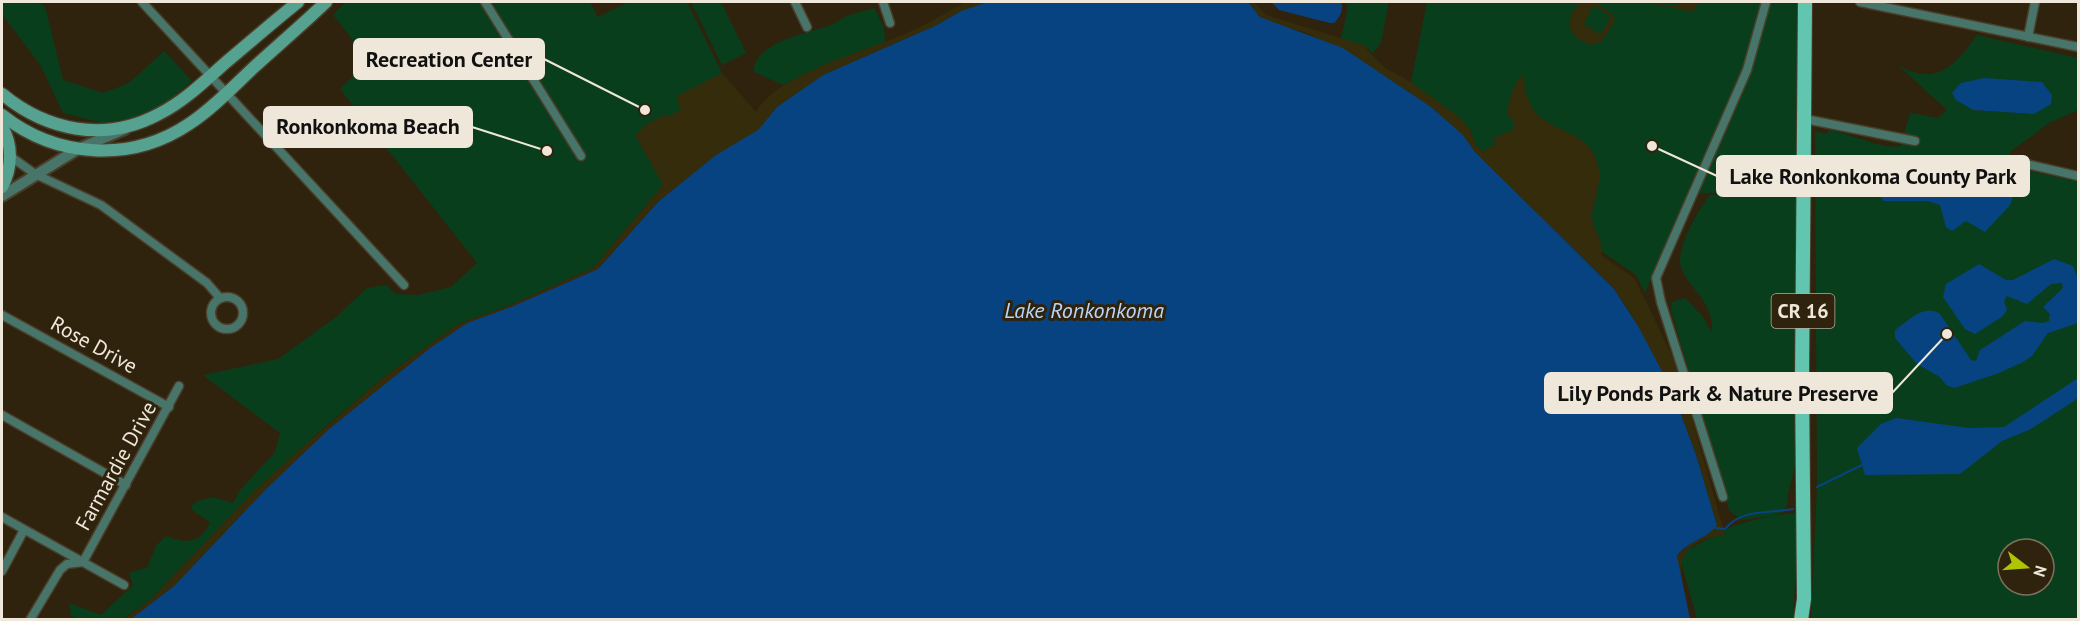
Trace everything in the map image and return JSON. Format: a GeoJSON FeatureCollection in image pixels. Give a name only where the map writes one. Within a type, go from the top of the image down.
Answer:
{"type":"FeatureCollection","features":[{"type":"Feature","properties":{"kind":"main road"},"geometry":{"type":"LineString","coordinates":[[2,94],[34,116],[60,126],[105,130],[134,125],[173,106],[298,2]]}},
{"type":"Feature","properties":{"kind":"main road"},"geometry":{"type":"LineString","coordinates":[[2,115],[39,138],[78,149],[124,149],[163,138],[191,123],[326,2]]}},
{"type":"Feature","properties":{"kind":"main road","name":"CR 16"},"geometry":{"type":"LineString","coordinates":[[1802,620],[1804,587],[1802,380],[1805,2]]}},
{"type":"Feature","properties":{"kind":"main road"},"geometry":{"type":"LineString","coordinates":[[2,127],[6,134],[10,156],[9,168],[2,187]]}},
{"type":"Feature","properties":{"kind":"street"},"geometry":{"type":"LineString","coordinates":[[142,2],[404,285]]}},
{"type":"Feature","properties":{"kind":"street"},"geometry":{"type":"LineString","coordinates":[[485,2],[580,156]]}},
{"type":"Feature","properties":{"kind":"street"},"geometry":{"type":"LineString","coordinates":[[795,2],[807,27]]}},
{"type":"Feature","properties":{"kind":"street"},"geometry":{"type":"LineString","coordinates":[[883,2],[890,23]]}},
{"type":"Feature","properties":{"kind":"street"},"geometry":{"type":"LineString","coordinates":[[1723,497],[1660,303],[1656,278],[1747,70],[1766,2]]}},
{"type":"Feature","properties":{"kind":"street"},"geometry":{"type":"LineString","coordinates":[[1860,2],[2079,47]]}},
{"type":"Feature","properties":{"kind":"street"},"geometry":{"type":"LineString","coordinates":[[1912,12],[1914,2]]}},
{"type":"Feature","properties":{"kind":"street"},"geometry":{"type":"LineString","coordinates":[[2028,37],[2035,2]]}},
{"type":"Feature","properties":{"kind":"street"},"geometry":{"type":"LineString","coordinates":[[1805,119],[1915,141]]}},
{"type":"Feature","properties":{"kind":"street"},"geometry":{"type":"LineString","coordinates":[[2,196],[78,149],[134,125]]}},
{"type":"Feature","properties":{"kind":"street"},"geometry":{"type":"LineString","coordinates":[[10,156],[35,174],[101,205],[207,283],[220,298]]}},
{"type":"Feature","properties":{"kind":"street"},"geometry":{"type":"LineString","coordinates":[[2018,162],[2079,176]]}},
{"type":"Feature","properties":{"kind":"street","name":"Rose Drive"},"geometry":{"type":"LineString","coordinates":[[2,315],[169,407]]}},
{"type":"Feature","properties":{"kind":"street","name":"Farmardie Drive"},"geometry":{"type":"LineString","coordinates":[[83,562],[179,386]]}},
{"type":"Feature","properties":{"kind":"street"},"geometry":{"type":"LineString","coordinates":[[2,415],[126,484]]}},
{"type":"Feature","properties":{"kind":"street"},"geometry":{"type":"LineString","coordinates":[[2,517],[124,585]]}},
{"type":"Feature","properties":{"kind":"street"},"geometry":{"type":"LineString","coordinates":[[2,571],[24,530]]}},
{"type":"Feature","properties":{"kind":"street"},"geometry":{"type":"LineString","coordinates":[[30,620],[60,570],[67,564],[83,562]]}},
{"type":"Feature","properties":{"kind":"green space"},"geometry":{"type":"Polygon","coordinates":[[[2,2],[36,2],[45,6],[63,80],[103,93],[129,83],[164,51],[192,81],[152,115],[103,123],[63,113],[41,66],[2,14],[2,2]]]}},
{"type":"Feature","properties":{"kind":"green space"},"geometry":{"type":"Polygon","coordinates":[[[346,2],[590,2],[598,17],[628,2],[687,2],[722,73],[756,113],[671,176],[593,268],[510,305],[458,324],[384,377],[320,431],[247,499],[151,599],[123,619],[80,619],[71,616],[69,603],[101,615],[133,585],[129,573],[148,567],[155,547],[166,536],[186,541],[202,535],[210,522],[193,511],[191,506],[197,501],[213,497],[233,503],[240,490],[275,452],[280,433],[203,375],[278,359],[336,317],[367,288],[386,285],[396,294],[418,295],[451,287],[477,263],[340,89],[369,60],[333,15],[346,2]]]}},
{"type":"Feature","properties":{"kind":"green space"},"geometry":{"type":"Polygon","coordinates":[[[691,2],[721,2],[746,53],[722,65],[691,2]]]}},
{"type":"Feature","properties":{"kind":"green space"},"geometry":{"type":"Polygon","coordinates":[[[1346,2],[1389,2],[1381,43],[1373,53],[1363,45],[1341,39],[1348,7],[1346,2]]]}},
{"type":"Feature","properties":{"kind":"green space"},"geometry":{"type":"Polygon","coordinates":[[[1427,2],[1797,2],[1798,189],[1688,194],[1645,293],[1636,275],[1585,240],[1496,144],[1483,152],[1476,146],[1470,130],[1411,82],[1427,2]]]}},
{"type":"Feature","properties":{"kind":"green space"},"geometry":{"type":"Polygon","coordinates":[[[874,8],[884,27],[885,42],[783,85],[754,72],[761,55],[780,42],[874,8]]]}},
{"type":"Feature","properties":{"kind":"green space"},"geometry":{"type":"Polygon","coordinates":[[[1977,35],[2078,58],[2078,110],[2049,123],[2010,152],[2012,168],[2078,181],[2078,619],[1811,620],[1817,487],[1815,131],[1826,134],[1829,130],[1886,146],[1901,145],[1910,113],[1938,118],[1947,110],[1899,66],[1913,72],[1935,73],[1945,69],[1961,55],[1977,35]],[[1956,100],[1973,110],[2034,114],[1956,100]]]}},
{"type":"Feature","properties":{"kind":"green space"},"geometry":{"type":"Polygon","coordinates":[[[1793,191],[1796,199],[1796,462],[1787,498],[1788,503],[1783,513],[1772,516],[1799,513],[1793,619],[1697,619],[1679,554],[1733,526],[1770,516],[1741,520],[1729,510],[1671,310],[1672,302],[1685,298],[1703,317],[1712,333],[1709,312],[1681,267],[1681,250],[1694,219],[1710,195],[1793,191]]]}},
{"type":"Feature","properties":{"kind":"sand"},"geometry":{"type":"Polygon","coordinates":[[[966,2],[988,2],[961,11],[937,25],[823,75],[777,107],[758,130],[658,202],[598,269],[511,307],[467,323],[430,348],[329,429],[266,489],[174,586],[131,619],[123,620],[151,599],[255,490],[384,377],[458,324],[510,305],[593,268],[663,185],[635,135],[647,124],[665,114],[668,117],[680,110],[677,96],[722,73],[756,112],[767,98],[803,75],[825,64],[909,32],[966,2]]]}},
{"type":"Feature","properties":{"kind":"sand"},"geometry":{"type":"Polygon","coordinates":[[[1248,2],[1254,2],[1266,15],[1363,45],[1385,68],[1411,82],[1459,117],[1470,130],[1476,146],[1483,151],[1496,144],[1493,138],[1513,130],[1513,120],[1508,116],[1509,106],[1514,87],[1524,75],[1527,97],[1535,111],[1546,121],[1584,142],[1594,153],[1599,176],[1592,220],[1602,245],[1601,255],[1635,279],[1677,366],[1725,535],[1706,539],[1694,545],[1686,553],[1681,575],[1692,619],[1679,578],[1677,556],[1695,539],[1717,525],[1696,455],[1672,390],[1629,311],[1614,289],[1458,133],[1420,100],[1378,72],[1311,35],[1264,19],[1248,2]]]}},
{"type":"Feature","properties":{"kind":"sand"},"geometry":{"type":"Polygon","coordinates":[[[1580,2],[1595,2],[1613,15],[1615,21],[1602,41],[1591,45],[1572,33],[1570,22],[1580,2]],[[1596,7],[1592,8],[1584,24],[1600,34],[1610,20],[1609,15],[1596,7]]]}},
{"type":"Feature","properties":{"kind":"sand"},"geometry":{"type":"Polygon","coordinates":[[[1645,2],[1677,6],[1680,2],[1699,2],[1693,12],[1645,2]]]}},
{"type":"Feature","properties":{"kind":"water","name":"Lake Ronkonkoma"},"geometry":{"type":"Polygon","coordinates":[[[988,2],[1248,2],[1260,17],[1343,48],[1431,107],[1463,135],[1475,152],[1614,289],[1638,326],[1672,390],[1696,455],[1717,525],[1677,556],[1690,619],[131,619],[174,586],[266,489],[329,429],[430,348],[467,323],[511,307],[598,269],[658,202],[716,155],[758,130],[777,107],[823,75],[937,25],[961,11],[988,2]]]}},
{"type":"Feature","properties":{"kind":"water"},"geometry":{"type":"Polygon","coordinates":[[[1271,2],[1341,2],[1342,7],[1336,21],[1330,23],[1279,10],[1271,2]]]}},
{"type":"Feature","properties":{"kind":"water"},"geometry":{"type":"Polygon","coordinates":[[[1984,78],[2042,82],[2052,95],[2051,104],[2034,114],[1973,110],[1956,100],[1952,93],[1961,83],[1984,78]]]}},
{"type":"Feature","properties":{"kind":"water"},"geometry":{"type":"Polygon","coordinates":[[[1896,167],[1944,173],[1969,173],[1994,180],[2014,194],[2010,205],[1985,232],[1966,221],[1952,231],[1946,227],[1940,205],[1928,201],[1884,201],[1869,184],[1879,168],[1896,167]]]}},
{"type":"Feature","properties":{"kind":"water"},"geometry":{"type":"Polygon","coordinates":[[[2054,259],[2073,266],[2078,279],[2078,323],[2048,333],[2032,356],[2023,362],[1999,373],[1954,388],[1946,385],[1940,377],[1917,364],[1895,338],[1895,330],[1911,318],[1923,312],[1934,311],[1940,314],[1971,360],[1976,361],[1980,350],[2025,321],[2043,323],[2049,321],[2050,314],[2043,307],[2063,288],[2062,283],[2051,284],[2027,304],[2007,296],[2004,301],[2007,310],[2003,316],[1975,334],[1965,329],[1943,297],[1946,284],[1979,264],[2006,280],[2013,280],[2054,259]]]}},
{"type":"Feature","properties":{"kind":"water"},"geometry":{"type":"Polygon","coordinates":[[[2078,378],[2078,397],[2074,401],[2031,429],[2002,441],[1960,474],[1865,475],[1857,448],[1881,424],[1896,418],[1969,428],[2004,427],[2078,378]]]}},
{"type":"Feature","properties":{"kind":"waterway"},"geometry":{"type":"LineString","coordinates":[[1817,487],[1862,465]]}},
{"type":"Feature","properties":{"kind":"waterway"},"geometry":{"type":"LineString","coordinates":[[1716,528],[1725,529],[1739,518],[1756,513],[1793,509]]}},
{"type":"Feature","properties":{"kind":"place","name":"Recreation Center"},"geometry":{"type":"Point","coordinates":[645,110]}},
{"type":"Feature","properties":{"kind":"place","name":"Lake Ronkonkoma County Park"},"geometry":{"type":"Point","coordinates":[1652,146]}},
{"type":"Feature","properties":{"kind":"place","name":"Ronkonkoma Beach"},"geometry":{"type":"Point","coordinates":[547,151]}},
{"type":"Feature","properties":{"kind":"place","name":"Lily Ponds Park & Nature Preserve"},"geometry":{"type":"Point","coordinates":[1947,334]}}]}
